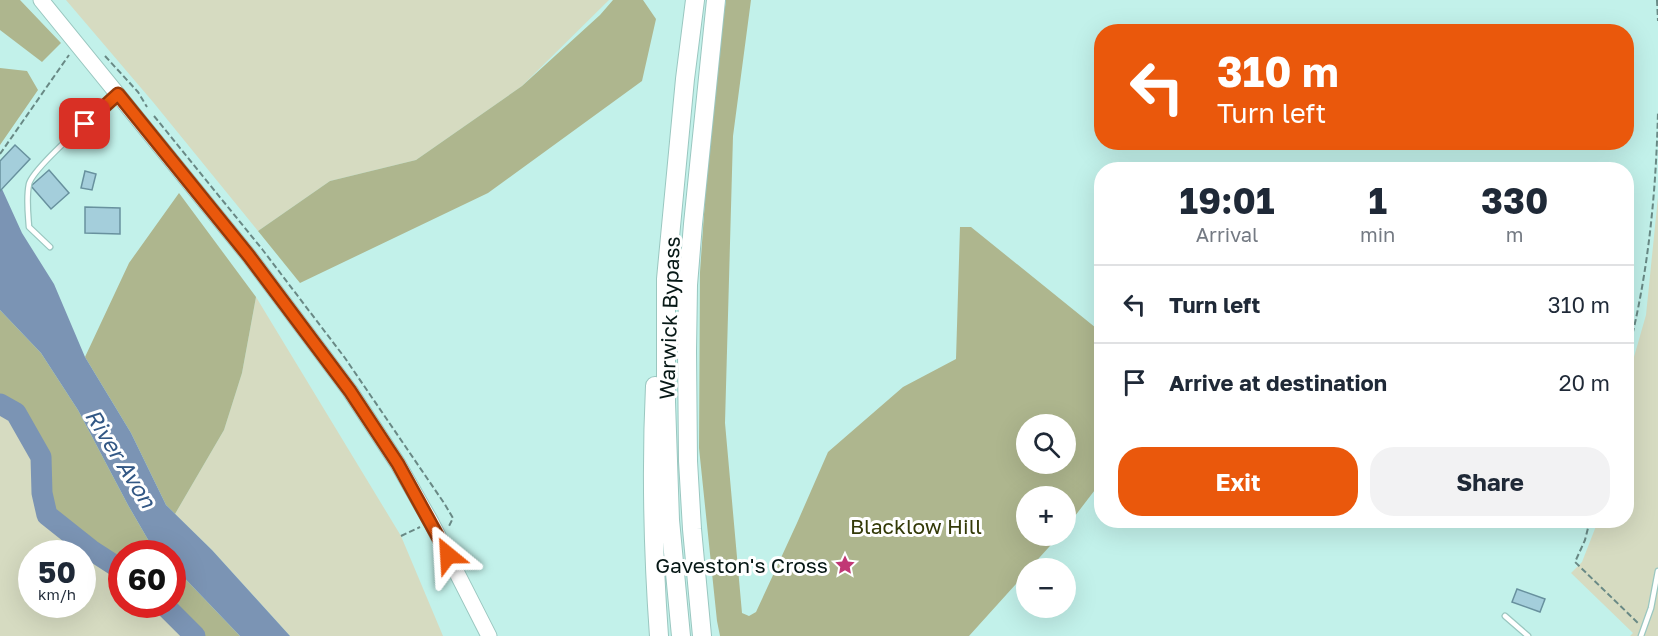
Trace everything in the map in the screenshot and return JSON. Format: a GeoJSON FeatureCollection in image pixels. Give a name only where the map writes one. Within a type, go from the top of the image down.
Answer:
{"type":"FeatureCollection","features":[{"type":"Feature","properties":{"kind":"highway","name":"Warwick Bypass"},"geometry":{"type":"LineString","coordinates":[[681,636],[670,520],[666,402],[666,279],[695,0]]}},
{"type":"Feature","properties":{"kind":"highway","name":"Warwick Bypass"},"geometry":{"type":"LineString","coordinates":[[702,636],[687,461],[688,285],[716,0]]}},
{"type":"Feature","properties":{"kind":"highway"},"geometry":{"type":"LineString","coordinates":[[659,636],[654,521],[653,414],[656,362],[666,279]]}},
{"type":"Feature","properties":{"kind":"highway"},"geometry":{"type":"LineString","coordinates":[[692,529],[711,636]]}},
{"type":"Feature","properties":{"kind":"main road"},"geometry":{"type":"LineString","coordinates":[[41,0],[249,256],[368,417],[431,522],[489,636]]}},
{"type":"Feature","properties":{"kind":"lane"},"geometry":{"type":"LineString","coordinates":[[50,247],[29,226],[29,182],[52,154],[118,94]]}},
{"type":"Feature","properties":{"kind":"lane"},"geometry":{"type":"LineString","coordinates":[[1633,636],[1643,632],[1657,584],[1658,572]]}},
{"type":"Feature","properties":{"kind":"lane"},"geometry":{"type":"LineString","coordinates":[[1505,616],[1528,636]]}},
{"type":"Feature","properties":{"kind":"path"},"geometry":{"type":"LineString","coordinates":[[1657,0],[1658,21]]}},
{"type":"Feature","properties":{"kind":"path"},"geometry":{"type":"LineString","coordinates":[[0,154],[71,52]]}},
{"type":"Feature","properties":{"kind":"path"},"geometry":{"type":"LineString","coordinates":[[1634,329],[1646,263],[1657,155],[1658,111]]}},
{"type":"Feature","properties":{"kind":"path"},"geometry":{"type":"LineString","coordinates":[[401,536],[431,522]]}},
{"type":"Feature","properties":{"kind":"path"},"geometry":{"type":"LineString","coordinates":[[1588,528],[1575,562],[1643,632]]}},
{"type":"Feature","properties":{"kind":"green space"},"geometry":{"type":"Polygon","coordinates":[[[0,0],[20,0],[61,43],[42,62],[0,30],[0,0]]]}},
{"type":"Feature","properties":{"kind":"green space"},"geometry":{"type":"Polygon","coordinates":[[[66,0],[609,0],[522,86],[416,160],[330,181],[258,231],[66,0]]]}},
{"type":"Feature","properties":{"kind":"green space"},"geometry":{"type":"Polygon","coordinates":[[[613,0],[643,0],[656,19],[642,81],[488,193],[300,283],[258,231],[330,181],[416,160],[522,86],[600,15],[613,0]]]}},
{"type":"Feature","properties":{"kind":"green space","name":"Blacklow Hill"},"geometry":{"type":"Polygon","coordinates":[[[726,0],[751,0],[733,136],[725,423],[742,613],[749,616],[756,612],[828,452],[903,387],[956,359],[960,227],[971,227],[1094,326],[1094,491],[1076,515],[1076,486],[1016,486],[1016,546],[1050,546],[1039,558],[1016,558],[1016,584],[969,636],[720,636],[699,448],[700,272],[712,97],[726,0]]]}},
{"type":"Feature","properties":{"kind":"green space"},"geometry":{"type":"Polygon","coordinates":[[[0,68],[27,71],[38,90],[0,145],[0,68]]]}},
{"type":"Feature","properties":{"kind":"green space"},"geometry":{"type":"Polygon","coordinates":[[[179,193],[256,297],[242,373],[224,430],[175,514],[166,505],[131,433],[85,357],[129,263],[179,193]]]}},
{"type":"Feature","properties":{"kind":"green space"},"geometry":{"type":"Polygon","coordinates":[[[1658,197],[1658,636],[1630,636],[1633,633],[1571,573],[1582,562],[1595,528],[1634,528],[1634,357],[1646,315],[1658,197]]]}},
{"type":"Feature","properties":{"kind":"green space"},"geometry":{"type":"Polygon","coordinates":[[[256,297],[401,536],[443,636],[290,636],[212,550],[175,514],[224,430],[242,373],[256,297]]]}},
{"type":"Feature","properties":{"kind":"green space"},"geometry":{"type":"Polygon","coordinates":[[[0,310],[41,353],[78,410],[148,540],[108,540],[108,561],[96,553],[96,540],[78,540],[47,515],[42,493],[41,457],[16,413],[0,404],[0,310]]]}},
{"type":"Feature","properties":{"kind":"green space"},"geometry":{"type":"Polygon","coordinates":[[[0,404],[16,413],[41,457],[42,493],[47,515],[78,540],[18,540],[18,618],[96,618],[96,553],[108,561],[108,618],[176,618],[195,636],[0,636],[0,404]]]}},
{"type":"Feature","properties":{"kind":"green space"},"geometry":{"type":"Polygon","coordinates":[[[186,580],[240,636],[195,636],[176,618],[186,618],[186,580]]]}},
{"type":"Feature","properties":{"kind":"water","name":"River Avon"},"geometry":{"type":"Polygon","coordinates":[[[2,189],[22,233],[54,284],[85,357],[131,433],[166,505],[212,550],[290,636],[240,636],[186,580],[186,540],[148,540],[78,410],[41,353],[0,310],[0,191],[2,189]]]}},
{"type":"Feature","properties":{"kind":"building"},"geometry":{"type":"Polygon","coordinates":[[[15,145],[30,159],[0,191],[0,161],[15,145]]]}},
{"type":"Feature","properties":{"kind":"building"},"geometry":{"type":"Polygon","coordinates":[[[49,170],[69,193],[51,209],[31,186],[49,170]]]}},
{"type":"Feature","properties":{"kind":"building"},"geometry":{"type":"Polygon","coordinates":[[[85,171],[96,174],[92,190],[81,188],[85,171]]]}},
{"type":"Feature","properties":{"kind":"building"},"geometry":{"type":"Polygon","coordinates":[[[85,207],[120,208],[120,234],[85,233],[85,207]]]}},
{"type":"Feature","properties":{"kind":"building"},"geometry":{"type":"Polygon","coordinates":[[[1517,589],[1545,599],[1540,612],[1512,602],[1517,589]]]}},
{"type":"Feature","properties":{"kind":"waterway"},"geometry":{"type":"LineString","coordinates":[[0,404],[16,413],[41,457],[42,493],[47,515],[108,561]]}},
{"type":"Feature","properties":{"kind":"waterway"},"geometry":{"type":"LineString","coordinates":[[177,618],[195,636]]}},
{"type":"Feature","properties":{"kind":"place","name":"Gaveston's Cross"},"geometry":{"type":"Point","coordinates":[845,565]}},
{"type":"Feature","properties":{"kind":"route"},"geometry":{"type":"LineString","coordinates":[[85,124],[118,94],[249,256],[350,391],[398,464],[448,555]]}}]}
